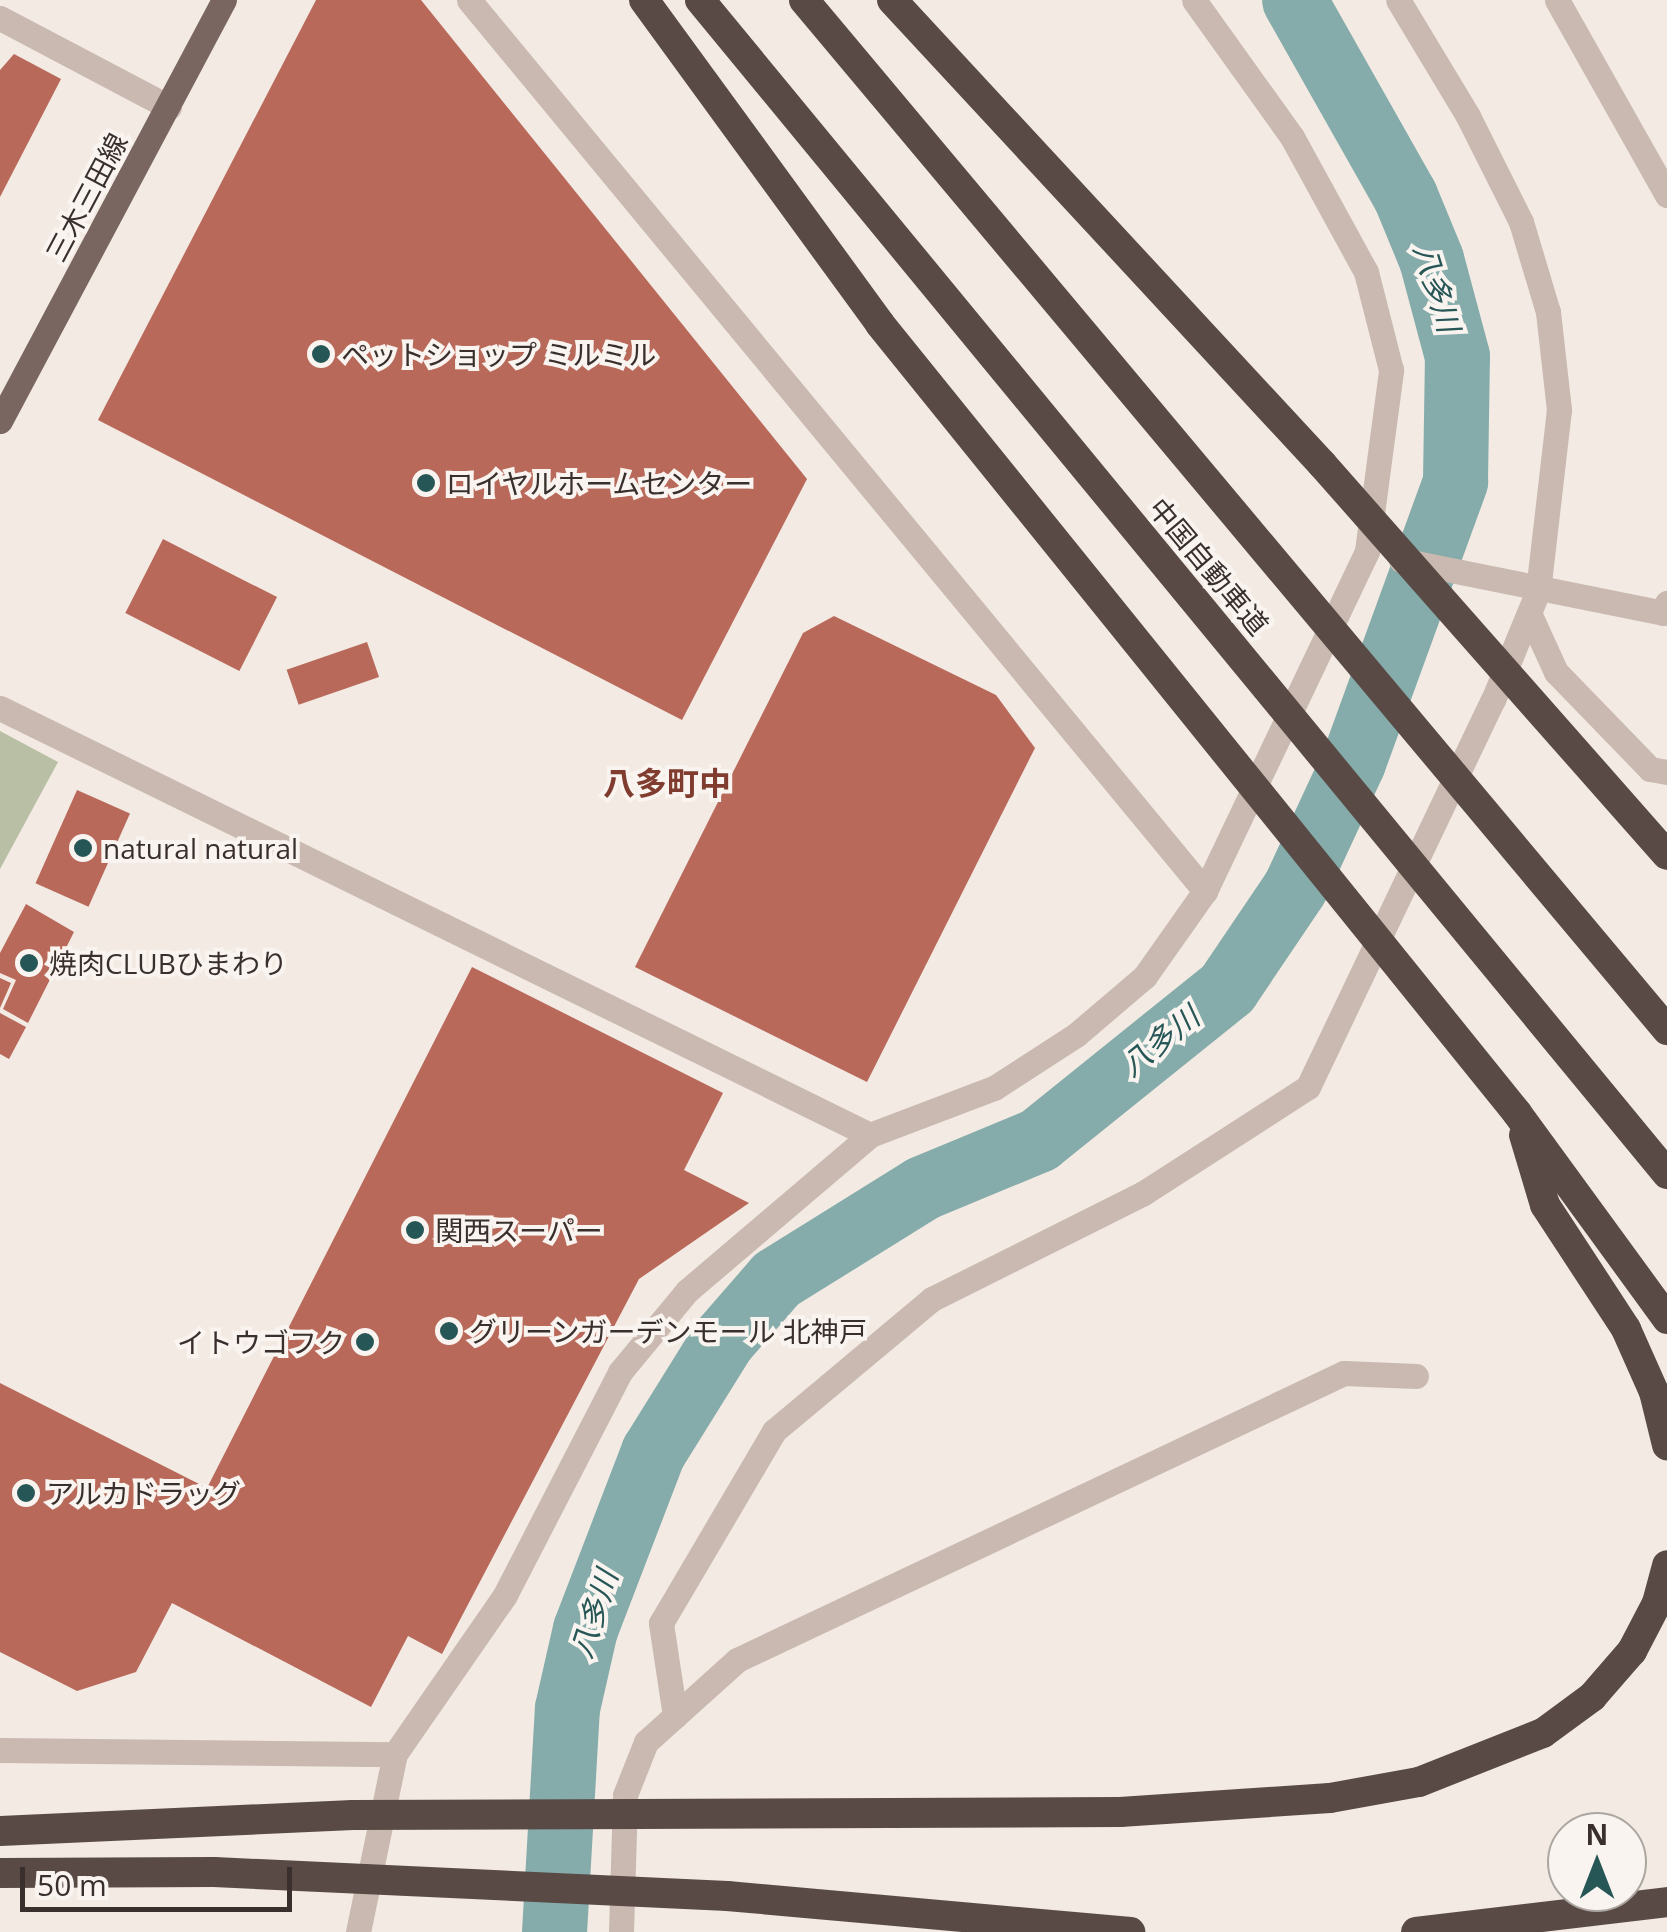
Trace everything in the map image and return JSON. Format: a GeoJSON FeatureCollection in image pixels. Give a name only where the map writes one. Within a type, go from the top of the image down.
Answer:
{"type":"FeatureCollection","features":[{"type":"Feature","properties":{"kind":"highway"},"geometry":{"type":"LineString","coordinates":[[644,0],[880,324],[1023,506],[1517,1113],[1667,1319]]}},
{"type":"Feature","properties":{"kind":"highway","name":"中国自動車道"},"geometry":{"type":"LineString","coordinates":[[700,0],[1667,1174]]}},
{"type":"Feature","properties":{"kind":"highway","name":"中国自動車道"},"geometry":{"type":"LineString","coordinates":[[804,0],[1667,1030]]}},
{"type":"Feature","properties":{"kind":"highway"},"geometry":{"type":"LineString","coordinates":[[892,0],[1322,464],[1667,855]]}},
{"type":"Feature","properties":{"kind":"highway"},"geometry":{"type":"LineString","coordinates":[[1517,1113],[1545,1205],[1626,1330],[1654,1392],[1667,1444]]}},
{"type":"Feature","properties":{"kind":"highway"},"geometry":{"type":"LineString","coordinates":[[0,1831],[353,1814],[995,1814],[1228,1808],[1330,1798],[1419,1782],[1485,1760],[1543,1733],[1592,1697],[1632,1650],[1657,1603],[1667,1565]]}},
{"type":"Feature","properties":{"kind":"highway"},"geometry":{"type":"LineString","coordinates":[[0,1873],[214,1872],[728,1896],[1130,1932]]}},
{"type":"Feature","properties":{"kind":"highway"},"geometry":{"type":"LineString","coordinates":[[1416,1932],[1667,1902]]}},
{"type":"Feature","properties":{"kind":"main road","name":"三木三田線"},"geometry":{"type":"LineString","coordinates":[[0,421],[224,0]]}},
{"type":"Feature","properties":{"kind":"street"},"geometry":{"type":"LineString","coordinates":[[469,0],[1205,891]]}},
{"type":"Feature","properties":{"kind":"street"},"geometry":{"type":"LineString","coordinates":[[358,1932],[395,1754],[505,1595],[620,1372],[687,1291],[870,1135],[994,1088],[1076,1035],[1145,976],[1205,891],[1367,552],[1391,370],[1366,272],[1292,137],[1194,0]]}},
{"type":"Feature","properties":{"kind":"street"},"geometry":{"type":"LineString","coordinates":[[675,1716],[661,1623],[774,1431],[932,1299],[1142,1194],[1308,1087],[1533,602],[1558,410],[1548,312],[1521,222],[1398,0]]}},
{"type":"Feature","properties":{"kind":"street"},"geometry":{"type":"LineString","coordinates":[[1557,0],[1661,163],[1667,195]]}},
{"type":"Feature","properties":{"kind":"street"},"geometry":{"type":"LineString","coordinates":[[0,18],[168,107]]}},
{"type":"Feature","properties":{"kind":"street"},"geometry":{"type":"LineString","coordinates":[[1367,552],[1502,584],[1533,602],[1663,613],[1667,603]]}},
{"type":"Feature","properties":{"kind":"street"},"geometry":{"type":"LineString","coordinates":[[1533,602],[1556,672],[1650,769],[1667,772]]}},
{"type":"Feature","properties":{"kind":"street"},"geometry":{"type":"LineString","coordinates":[[0,708],[870,1135]]}},
{"type":"Feature","properties":{"kind":"street"},"geometry":{"type":"LineString","coordinates":[[621,1932],[624,1795],[646,1742],[737,1660],[1344,1374],[1416,1376]]}},
{"type":"Feature","properties":{"kind":"street"},"geometry":{"type":"LineString","coordinates":[[0,1750],[395,1754]]}},
{"type":"Feature","properties":{"kind":"green space"},"geometry":{"type":"Polygon","coordinates":[[[0,731],[58,762],[0,869],[0,731]]]}},
{"type":"Feature","properties":{"kind":"building"},"geometry":{"type":"Polygon","coordinates":[[[316,0],[421,0],[807,479],[682,720],[98,420],[316,0]]]}},
{"type":"Feature","properties":{"kind":"building"},"geometry":{"type":"Polygon","coordinates":[[[14,54],[61,79],[0,197],[0,70],[14,54]]]}},
{"type":"Feature","properties":{"kind":"building"},"geometry":{"type":"Polygon","coordinates":[[[163,539],[277,597],[239,671],[125,613],[163,539]]]}},
{"type":"Feature","properties":{"kind":"building"},"geometry":{"type":"Polygon","coordinates":[[[834,616],[996,695],[1035,748],[867,1082],[635,967],[803,633],[834,616]]]}},
{"type":"Feature","properties":{"kind":"building"},"geometry":{"type":"Polygon","coordinates":[[[367,642],[379,677],[299,705],[287,670],[367,642]]]}},
{"type":"Feature","properties":{"kind":"building","name":"natural natural"},"geometry":{"type":"Polygon","coordinates":[[[77,790],[130,814],[88,907],[36,883],[77,790]]]}},
{"type":"Feature","properties":{"kind":"building","name":"焼肉CLUBひまわり"},"geometry":{"type":"Polygon","coordinates":[[[26,904],[74,932],[28,1023],[3,1009],[16,980],[0,973],[0,953],[26,904]]]}},
{"type":"Feature","properties":{"kind":"building","name":"グリーンガーデンモール 北神戸"},"geometry":{"type":"Polygon","coordinates":[[[472,967],[723,1093],[684,1170],[749,1203],[639,1279],[442,1654],[408,1636],[371,1707],[172,1603],[136,1672],[77,1691],[0,1652],[0,1383],[207,1488],[472,967]]]}},
{"type":"Feature","properties":{"kind":"building"},"geometry":{"type":"Polygon","coordinates":[[[0,978],[11,983],[0,1008],[0,978]]]}},
{"type":"Feature","properties":{"kind":"building"},"geometry":{"type":"Polygon","coordinates":[[[0,1013],[26,1027],[9,1059],[0,1054],[0,1013]]]}},
{"type":"Feature","properties":{"kind":"waterway","name":"八多川"},"geometry":{"type":"LineString","coordinates":[[554,1932],[567,1708],[585,1629],[653,1452],[722,1341],[776,1279],[922,1188],[1038,1140],[1227,988],[1295,887],[1353,762],[1455,481],[1457,356],[1431,259],[1405,196],[1294,0]]}},
{"type":"Feature","properties":{"kind":"place","name":"ペットショップ ミルミル"},"geometry":{"type":"Point","coordinates":[321,354]}},
{"type":"Feature","properties":{"kind":"place","name":"ロイヤルホームセンター"},"geometry":{"type":"Point","coordinates":[426,483]}},
{"type":"Feature","properties":{"kind":"place","name":"natural natural"},"geometry":{"type":"Point","coordinates":[83,848]}},
{"type":"Feature","properties":{"kind":"place","name":"焼肉CLUBひまわり"},"geometry":{"type":"Point","coordinates":[29,963]}},
{"type":"Feature","properties":{"kind":"place","name":"関西スーパー"},"geometry":{"type":"Point","coordinates":[415,1230]}},
{"type":"Feature","properties":{"kind":"place","name":"グリーンガーデンモール 北神戸"},"geometry":{"type":"Point","coordinates":[449,1331]}},
{"type":"Feature","properties":{"kind":"place","name":"イトウゴフク"},"geometry":{"type":"Point","coordinates":[365,1342]}},
{"type":"Feature","properties":{"kind":"place","name":"アルカドラッグ"},"geometry":{"type":"Point","coordinates":[26,1493]}},
{"type":"Feature","properties":{"kind":"district","name":"八多町中"},"geometry":{"type":"Point","coordinates":[667,783]}}]}
